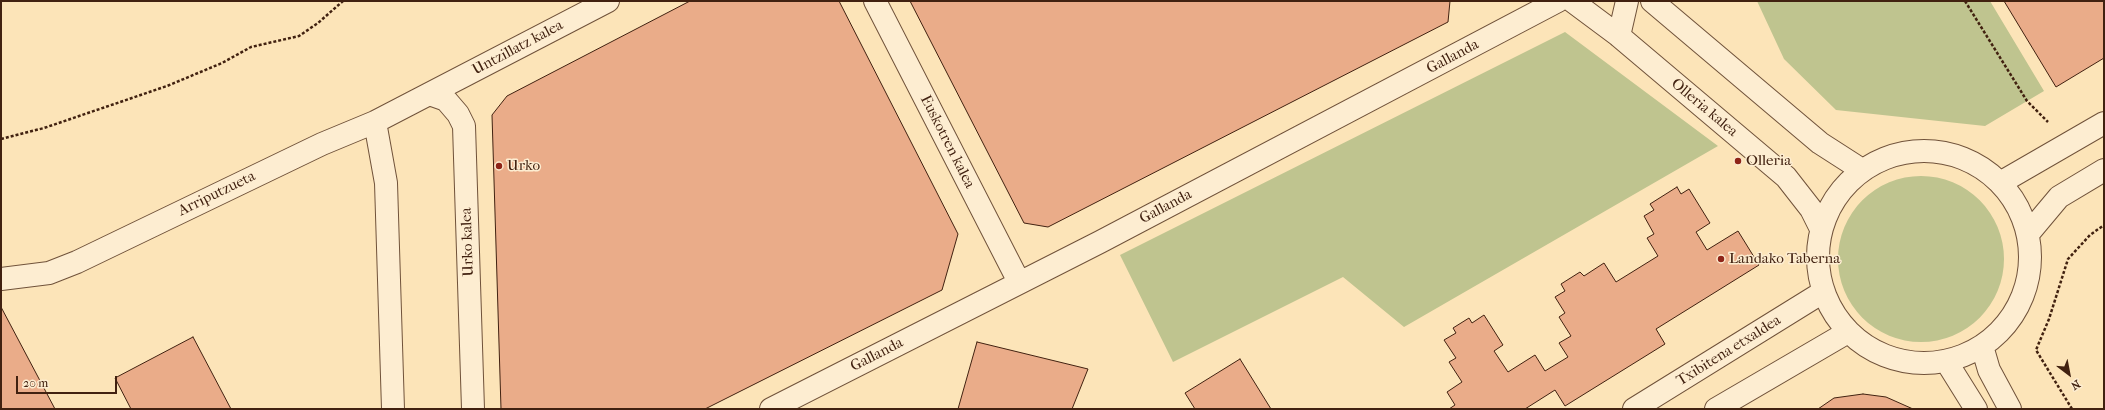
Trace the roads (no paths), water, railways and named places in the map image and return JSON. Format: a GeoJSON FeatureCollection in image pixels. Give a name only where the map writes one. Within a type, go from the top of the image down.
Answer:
{"type":"FeatureCollection","features":[{"type":"Feature","properties":{"kind":"street","name":"Untzillatz kalea"},"geometry":{"type":"LineString","coordinates":[[429,94],[608,1]]}},
{"type":"Feature","properties":{"kind":"street","name":"Euskotren kalea"},"geometry":{"type":"LineString","coordinates":[[875,1],[1019,282]]}},
{"type":"Feature","properties":{"kind":"street","name":"Gallanda"},"geometry":{"type":"LineString","coordinates":[[771,409],[1107,238],[1558,1]]}},
{"type":"Feature","properties":{"kind":"street","name":"Olleria kalea"},"geometry":{"type":"LineString","coordinates":[[1572,1],[1619,36],[1786,177],[1811,210],[1821,230]]}},
{"type":"Feature","properties":{"kind":"street"},"geometry":{"type":"LineString","coordinates":[[1619,36],[1627,1]]}},
{"type":"Feature","properties":{"kind":"street"},"geometry":{"type":"LineString","coordinates":[[1652,1],[1820,143],[1862,170]]}},
{"type":"Feature","properties":{"kind":"street","name":"Arriputzueta"},"geometry":{"type":"LineString","coordinates":[[1,279],[50,274],[322,144],[375,122],[429,94]]}},
{"type":"Feature","properties":{"kind":"street","name":"Urko kalea"},"geometry":{"type":"LineString","coordinates":[[429,94],[446,100],[458,114],[464,126],[472,409]]}},
{"type":"Feature","properties":{"kind":"street"},"geometry":{"type":"LineString","coordinates":[[375,122],[386,183],[393,409]]}},
{"type":"Feature","properties":{"kind":"street"},"geometry":{"type":"LineString","coordinates":[[2000,183],[2104,123]]}},
{"type":"Feature","properties":{"kind":"street"},"geometry":{"type":"LineString","coordinates":[[1919,151],[1948,154],[1976,164],[2000,183],[2018,207],[2028,234],[2030,267],[2022,298],[2005,325],[1982,346],[1964,355],[1946,361],[1910,363],[1876,352],[1848,332],[1833,314],[1823,292],[1817,261],[1821,230],[1830,207],[1844,187],[1862,170],[1889,157],[1919,151]]}},
{"type":"Feature","properties":{"kind":"street"},"geometry":{"type":"LineString","coordinates":[[2028,234],[2059,197],[2104,170]]}},
{"type":"Feature","properties":{"kind":"street","name":"Txibitena etxaldea"},"geometry":{"type":"LineString","coordinates":[[1634,409],[1823,292]]}},
{"type":"Feature","properties":{"kind":"street"},"geometry":{"type":"LineString","coordinates":[[1716,409],[1848,332]]}},
{"type":"Feature","properties":{"kind":"street"},"geometry":{"type":"LineString","coordinates":[[1982,346],[1989,370],[2010,409]]}},
{"type":"Feature","properties":{"kind":"street"},"geometry":{"type":"LineString","coordinates":[[1946,361],[1976,409]]}},
{"type":"Feature","properties":{"kind":"place","name":"Olleria"},"geometry":{"type":"Point","coordinates":[1738,161]}},
{"type":"Feature","properties":{"kind":"place","name":"Urko"},"geometry":{"type":"Point","coordinates":[499,166]}},
{"type":"Feature","properties":{"kind":"place","name":"Landako Taberna"},"geometry":{"type":"Point","coordinates":[1721,259]}}]}
